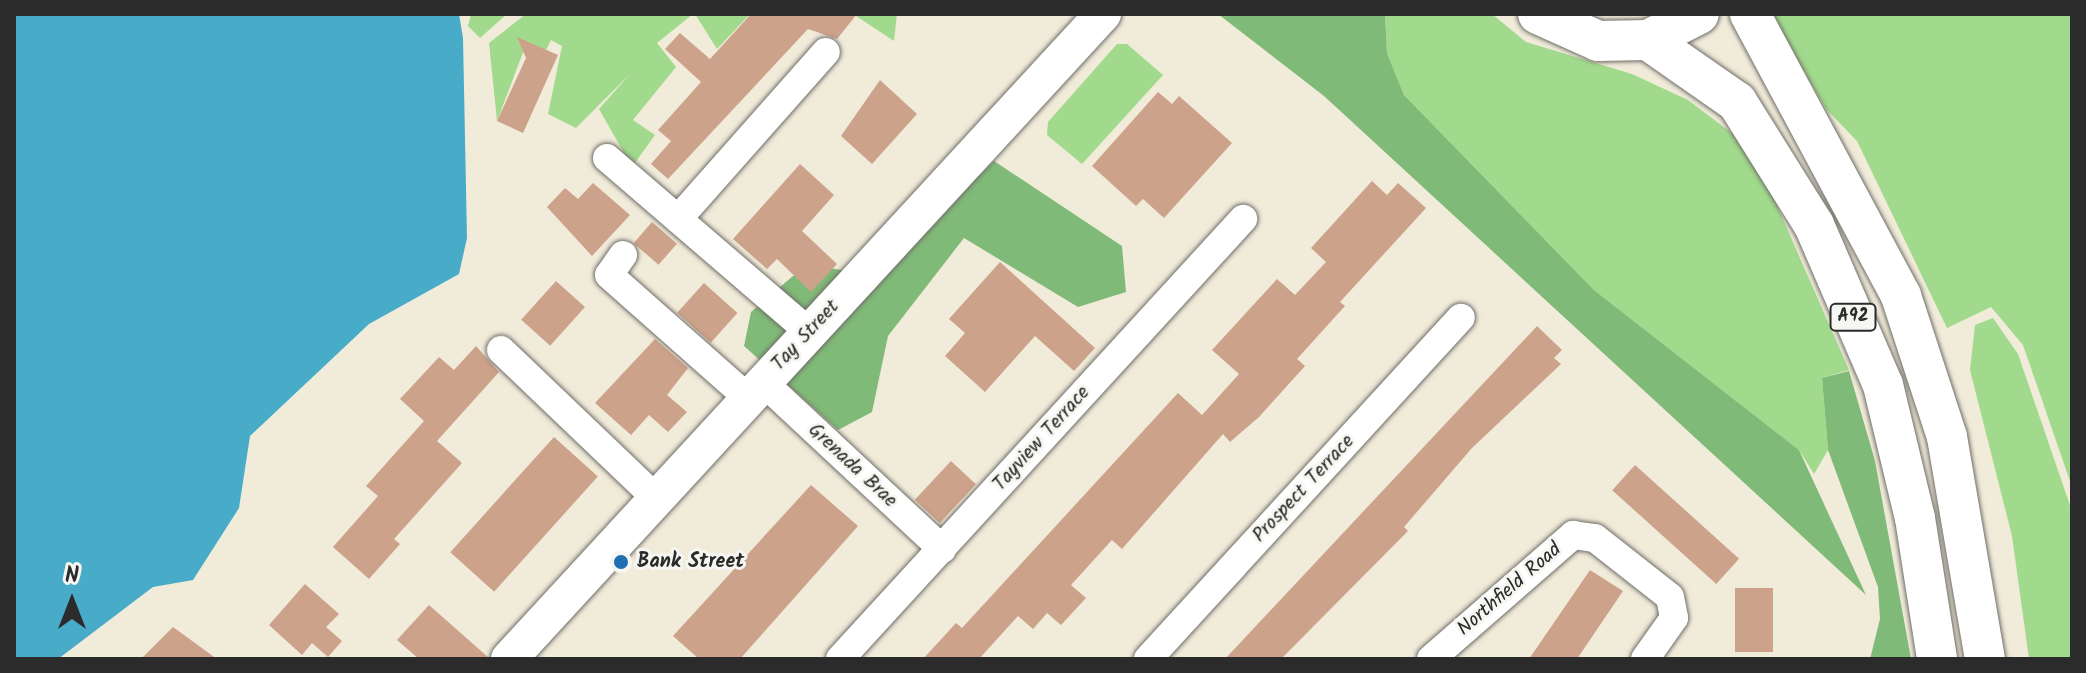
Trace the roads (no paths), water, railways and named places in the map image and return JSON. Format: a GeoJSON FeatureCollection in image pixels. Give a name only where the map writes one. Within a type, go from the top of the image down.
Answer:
{"type":"FeatureCollection","features":[{"type":"Feature","properties":{"kind":"highway"},"geometry":{"type":"LineString","coordinates":[[1538,14],[1598,41],[1648,40],[1699,14]]}},
{"type":"Feature","properties":{"kind":"highway","name":"A92"},"geometry":{"type":"LineString","coordinates":[[1750,14],[1901,296],[1954,467],[1985,659]]}},
{"type":"Feature","properties":{"kind":"highway","name":"A92"},"geometry":{"type":"LineString","coordinates":[[1648,40],[1737,102],[1814,225],[1883,385],[1915,518],[1937,659]]}},
{"type":"Feature","properties":{"kind":"main road","name":"Tay Street"},"geometry":{"type":"LineString","coordinates":[[509,659],[1103,14]]}},
{"type":"Feature","properties":{"kind":"street"},"geometry":{"type":"LineString","coordinates":[[678,219],[826,52]]}},
{"type":"Feature","properties":{"kind":"street"},"geometry":{"type":"LineString","coordinates":[[607,158],[809,332]]}},
{"type":"Feature","properties":{"kind":"street","name":"Tayview Terrace"},"geometry":{"type":"LineString","coordinates":[[840,659],[1243,219]]}},
{"type":"Feature","properties":{"kind":"street","name":"Grenada Brae"},"geometry":{"type":"LineString","coordinates":[[623,255],[609,275],[755,390],[942,549]]}},
{"type":"Feature","properties":{"kind":"street","name":"Prospect Terrace"},"geometry":{"type":"LineString","coordinates":[[1148,659],[1461,318]]}},
{"type":"Feature","properties":{"kind":"street"},"geometry":{"type":"LineString","coordinates":[[501,350],[656,498]]}},
{"type":"Feature","properties":{"kind":"street","name":"Northfield Road"},"geometry":{"type":"LineString","coordinates":[[1431,659],[1573,535],[1595,538],[1670,597],[1674,618],[1645,659]]}},
{"type":"Feature","properties":{"kind":"water"},"geometry":{"type":"Polygon","coordinates":[[[14,14],[459,14],[463,38],[467,238],[459,274],[369,324],[250,436],[239,508],[193,580],[153,587],[58,659],[14,659],[14,14]]]}},
{"type":"Feature","properties":{"kind":"place","name":"Bank Street"},"geometry":{"type":"Point","coordinates":[621,562]}}]}
